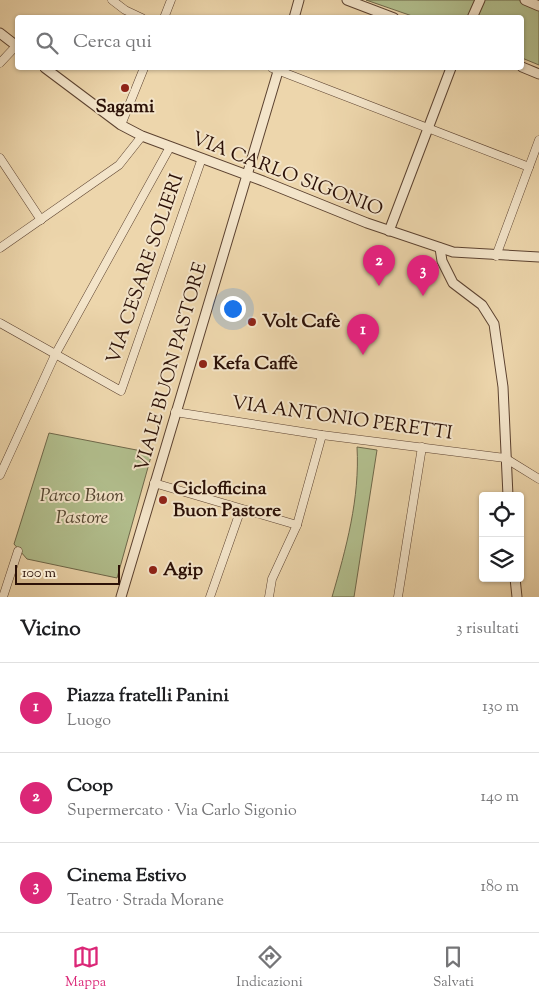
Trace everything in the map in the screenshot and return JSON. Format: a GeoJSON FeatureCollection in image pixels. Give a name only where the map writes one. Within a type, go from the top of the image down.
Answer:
{"type":"FeatureCollection","features":[{"type":"Feature","properties":{"kind":"street"},"geometry":{"type":"LineString","coordinates":[[112,0],[136,15]]}},
{"type":"Feature","properties":{"kind":"street"},"geometry":{"type":"LineString","coordinates":[[165,15],[171,0]]}},
{"type":"Feature","properties":{"kind":"street"},"geometry":{"type":"LineString","coordinates":[[295,15],[299,0]]}},
{"type":"Feature","properties":{"kind":"street"},"geometry":{"type":"LineString","coordinates":[[347,0],[386,15]]}},
{"type":"Feature","properties":{"kind":"street"},"geometry":{"type":"LineString","coordinates":[[473,15],[480,0]]}},
{"type":"Feature","properties":{"kind":"street"},"geometry":{"type":"LineString","coordinates":[[525,0],[539,6]]}},
{"type":"Feature","properties":{"kind":"street"},"geometry":{"type":"LineString","coordinates":[[0,33],[15,44]]}},
{"type":"Feature","properties":{"kind":"street"},"geometry":{"type":"LineString","coordinates":[[0,63],[15,48]]}},
{"type":"Feature","properties":{"kind":"street"},"geometry":{"type":"LineString","coordinates":[[524,68],[539,74]]}},
{"type":"Feature","properties":{"kind":"street","name":"VIA CARLO SIGONIO"},"geometry":{"type":"LineString","coordinates":[[48,70],[121,125],[142,136],[389,231],[440,248],[467,254],[539,257]]}},
{"type":"Feature","properties":{"kind":"street"},"geometry":{"type":"LineString","coordinates":[[121,125],[143,70]]}},
{"type":"Feature","properties":{"kind":"street","name":"VIALE BUON PASTORE"},"geometry":{"type":"LineString","coordinates":[[121,597],[275,70]]}},
{"type":"Feature","properties":{"kind":"street"},"geometry":{"type":"LineString","coordinates":[[281,70],[529,167]]}},
{"type":"Feature","properties":{"kind":"street"},"geometry":{"type":"LineString","coordinates":[[389,231],[426,128],[451,70]]}},
{"type":"Feature","properties":{"kind":"street"},"geometry":{"type":"LineString","coordinates":[[0,248],[118,165],[142,136]]}},
{"type":"Feature","properties":{"kind":"street"},"geometry":{"type":"LineString","coordinates":[[496,256],[539,140]]}},
{"type":"Feature","properties":{"kind":"street"},"geometry":{"type":"LineString","coordinates":[[0,475],[4,458],[55,355],[170,147]]}},
{"type":"Feature","properties":{"kind":"street"},"geometry":{"type":"LineString","coordinates":[[0,158],[41,220]]}},
{"type":"Feature","properties":{"kind":"street","name":"VIA CESARE SOLIERI"},"geometry":{"type":"LineString","coordinates":[[55,355],[121,391],[202,158]]}},
{"type":"Feature","properties":{"kind":"street"},"geometry":{"type":"LineString","coordinates":[[440,248],[442,261],[453,283],[482,305],[494,324],[503,387],[504,458],[508,492]]}},
{"type":"Feature","properties":{"kind":"street"},"geometry":{"type":"LineString","coordinates":[[0,323],[55,355]]}},
{"type":"Feature","properties":{"kind":"street","name":"VIA ANTONIO PERETTI"},"geometry":{"type":"LineString","coordinates":[[175,412],[322,435],[504,458]]}},
{"type":"Feature","properties":{"kind":"street"},"geometry":{"type":"LineString","coordinates":[[269,597],[272,579],[298,525],[322,435]]}},
{"type":"Feature","properties":{"kind":"street"},"geometry":{"type":"LineString","coordinates":[[398,597],[422,448]]}},
{"type":"Feature","properties":{"kind":"street"},"geometry":{"type":"LineString","coordinates":[[504,458],[539,479]]}},
{"type":"Feature","properties":{"kind":"street"},"geometry":{"type":"LineString","coordinates":[[154,483],[298,525]]}},
{"type":"Feature","properties":{"kind":"street"},"geometry":{"type":"LineString","coordinates":[[210,597],[241,509]]}},
{"type":"Feature","properties":{"kind":"street"},"geometry":{"type":"LineString","coordinates":[[3,597],[18,551]]}},
{"type":"Feature","properties":{"kind":"street"},"geometry":{"type":"LineString","coordinates":[[515,582],[517,597]]}},
{"type":"Feature","properties":{"kind":"green space"},"geometry":{"type":"Polygon","coordinates":[[[366,0],[539,0],[539,65],[524,59],[524,15],[409,15],[366,0]]]}},
{"type":"Feature","properties":{"kind":"green space","name":"Parco Buon Pastore"},"geometry":{"type":"Polygon","coordinates":[[[49,433],[152,453],[117,578],[27,559],[14,544],[49,433]]]}},
{"type":"Feature","properties":{"kind":"green space"},"geometry":{"type":"Polygon","coordinates":[[[357,447],[377,450],[354,597],[332,597],[351,523],[356,485],[357,447]]]}},
{"type":"Feature","properties":{"kind":"place","name":"Sagami"},"geometry":{"type":"Point","coordinates":[125,88]}},
{"type":"Feature","properties":{"kind":"place","name":"Coop"},"geometry":{"type":"Point","coordinates":[379,286]}},
{"type":"Feature","properties":{"kind":"place","name":"Cinema Estivo"},"geometry":{"type":"Point","coordinates":[423,296]}},
{"type":"Feature","properties":{"kind":"place","name":"Volt Cafè"},"geometry":{"type":"Point","coordinates":[252,322]}},
{"type":"Feature","properties":{"kind":"place","name":"Piazza fratelli Panini"},"geometry":{"type":"Point","coordinates":[363,355]}},
{"type":"Feature","properties":{"kind":"place","name":"Kefa Caffè"},"geometry":{"type":"Point","coordinates":[203,364]}},
{"type":"Feature","properties":{"kind":"place","name":"Ciclofficina Buon Pastore"},"geometry":{"type":"Point","coordinates":[163,500]}},
{"type":"Feature","properties":{"kind":"place","name":"Agip"},"geometry":{"type":"Point","coordinates":[153,570]}}]}
